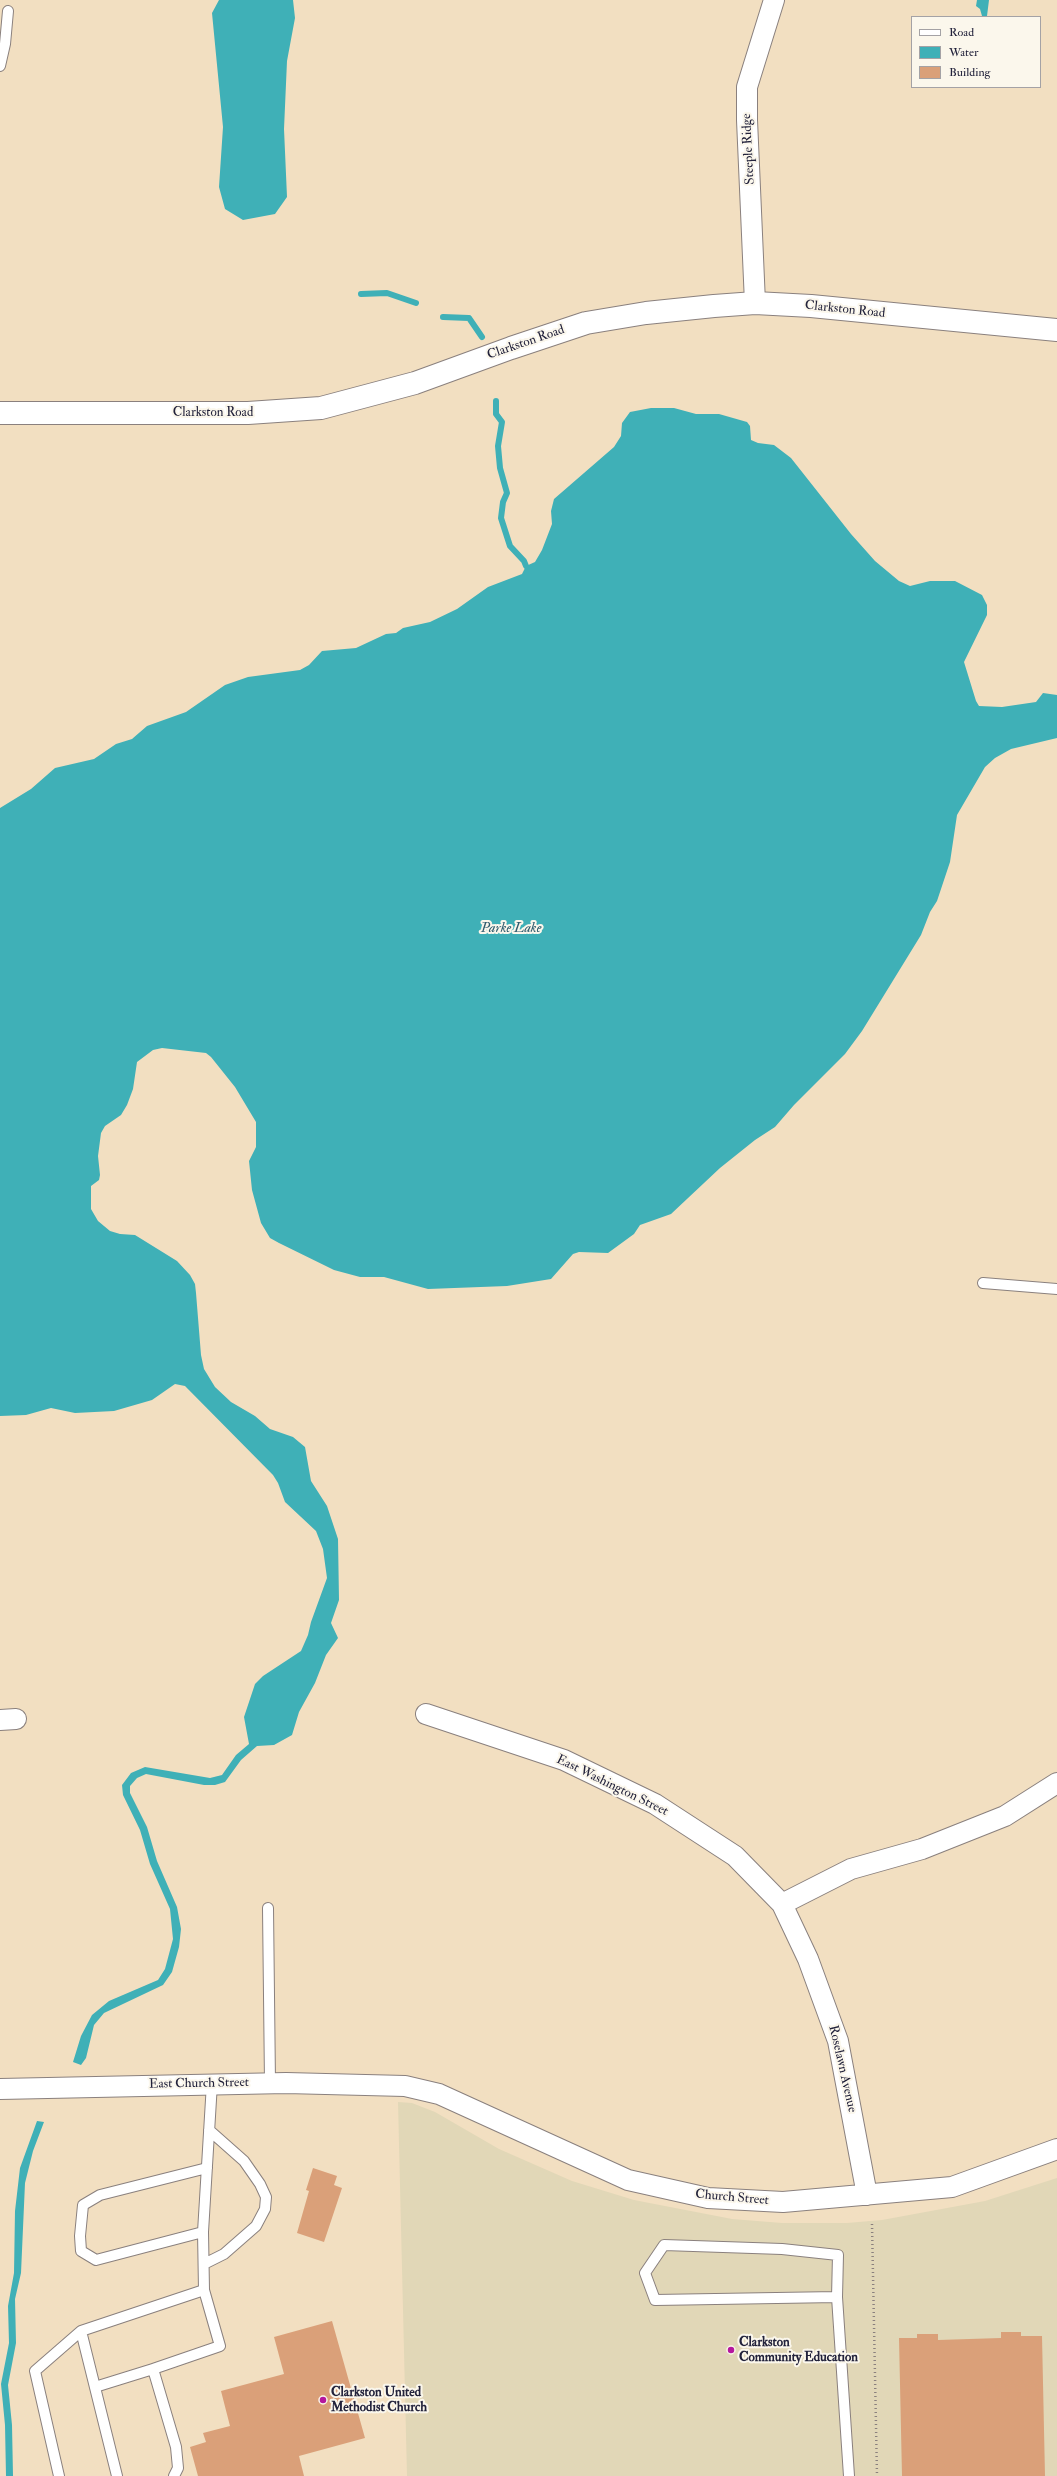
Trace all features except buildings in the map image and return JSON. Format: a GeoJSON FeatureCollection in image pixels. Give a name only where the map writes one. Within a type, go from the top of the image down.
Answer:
{"type":"FeatureCollection","features":[{"type":"Feature","properties":{"kind":"street","name":"Steeple Ridge"},"geometry":{"type":"LineString","coordinates":[[755,303],[747,120],[747,87],[774,0]]}},
{"type":"Feature","properties":{"kind":"street","name":"Clarkston Road"},"geometry":{"type":"LineString","coordinates":[[0,413],[248,413],[321,408],[415,383],[511,348],[586,323],[646,313],[755,303],[1057,330]]}},
{"type":"Feature","properties":{"kind":"street","name":"East Washington Street"},"geometry":{"type":"LineString","coordinates":[[426,1714],[564,1760],[655,1804],[735,1856],[782,1904]]}},
{"type":"Feature","properties":{"kind":"street"},"geometry":{"type":"LineString","coordinates":[[782,1904],[851,1869],[922,1849],[1005,1816],[1057,1783]]}},
{"type":"Feature","properties":{"kind":"street","name":"Roselawn Avenue"},"geometry":{"type":"LineString","coordinates":[[782,1904],[808,1959],[838,2041],[867,2196]]}},
{"type":"Feature","properties":{"kind":"street","name":"East Church Street"},"geometry":{"type":"LineString","coordinates":[[0,2089],[212,2083],[397,2086]]}},
{"type":"Feature","properties":{"kind":"street","name":"Church Street"},"geometry":{"type":"LineString","coordinates":[[397,2086],[439,2094],[628,2180],[708,2198],[783,2202],[867,2196],[952,2187],[1057,2149]]}},
{"type":"Feature","properties":{"kind":"lane"},"geometry":{"type":"LineString","coordinates":[[0,66],[5,44],[8,11]]}},
{"type":"Feature","properties":{"kind":"lane"},"geometry":{"type":"LineString","coordinates":[[983,1283],[1057,1289]]}},
{"type":"Feature","properties":{"kind":"lane"},"geometry":{"type":"LineString","coordinates":[[268,1908],[270,2083]]}},
{"type":"Feature","properties":{"kind":"lane"},"geometry":{"type":"LineString","coordinates":[[95,2387],[220,2346],[204,2290],[203,2232],[212,2083]]}},
{"type":"Feature","properties":{"kind":"lane"},"geometry":{"type":"LineString","coordinates":[[204,2264],[224,2254],[256,2226],[265,2209],[266,2198],[260,2184],[244,2161],[209,2130]]}},
{"type":"Feature","properties":{"kind":"lane"},"geometry":{"type":"LineString","coordinates":[[203,2232],[96,2260],[81,2251],[83,2205],[100,2196],[207,2168]]}},
{"type":"Feature","properties":{"kind":"lane"},"geometry":{"type":"LineString","coordinates":[[837,2297],[655,2300],[645,2273],[664,2245],[782,2249],[838,2255],[837,2297],[849,2476]]}},
{"type":"Feature","properties":{"kind":"lane"},"geometry":{"type":"LineString","coordinates":[[59,2476],[36,2371],[81,2331],[204,2290]]}},
{"type":"Feature","properties":{"kind":"lane"},"geometry":{"type":"LineString","coordinates":[[81,2331],[117,2476]]}},
{"type":"Feature","properties":{"kind":"lane"},"geometry":{"type":"LineString","coordinates":[[153,2369],[176,2447],[178,2468],[174,2476]]}},
{"type":"Feature","properties":{"kind":"path"},"geometry":{"type":"LineString","coordinates":[[872,2224],[877,2476]]}},
{"type":"Feature","properties":{"kind":"shaded area","name":"Clarkston Community Education"},"geometry":{"type":"Polygon","coordinates":[[[398,2102],[412,2103],[435,2112],[499,2149],[572,2181],[634,2200],[732,2219],[782,2223],[847,2223],[882,2220],[985,2201],[1057,2178],[1057,2476],[407,2476],[398,2102]]]}},
{"type":"Feature","properties":{"kind":"water"},"geometry":{"type":"Polygon","coordinates":[[[219,0],[293,0],[295,18],[287,61],[284,129],[287,197],[275,214],[243,220],[225,209],[219,187],[223,127],[212,13],[219,0]]]}},
{"type":"Feature","properties":{"kind":"water"},"geometry":{"type":"Polygon","coordinates":[[[977,0],[989,0],[987,16],[982,16],[980,9],[976,6],[977,0]]]}},
{"type":"Feature","properties":{"kind":"water","name":"Parke Lake"},"geometry":{"type":"Polygon","coordinates":[[[651,408],[674,408],[696,414],[719,414],[747,422],[750,426],[751,440],[758,443],[774,445],[791,458],[851,534],[875,561],[899,581],[910,586],[930,581],[955,581],[982,595],[987,605],[987,615],[964,662],[976,701],[979,706],[1002,707],[1036,702],[1043,693],[1057,695],[1057,738],[1011,749],[995,758],[985,767],[957,815],[950,862],[937,901],[930,912],[921,935],[862,1031],[845,1054],[794,1105],[775,1127],[755,1140],[720,1168],[671,1214],[640,1225],[634,1234],[608,1253],[579,1252],[573,1254],[551,1279],[507,1286],[428,1289],[384,1277],[360,1277],[334,1270],[279,1243],[270,1238],[261,1223],[252,1190],[249,1161],[256,1147],[256,1122],[235,1087],[211,1057],[206,1053],[162,1048],[153,1050],[137,1062],[133,1089],[127,1105],[121,1115],[105,1126],[101,1133],[98,1156],[100,1175],[99,1180],[91,1186],[91,1209],[98,1221],[110,1231],[120,1234],[135,1235],[177,1261],[190,1275],[195,1284],[201,1355],[204,1369],[215,1387],[231,1402],[255,1416],[270,1429],[293,1437],[305,1447],[311,1481],[327,1506],[338,1539],[339,1600],[331,1623],[338,1638],[326,1655],[315,1683],[299,1712],[292,1735],[274,1745],[257,1746],[241,1760],[225,1782],[215,1785],[204,1785],[146,1774],[137,1778],[130,1786],[130,1793],[147,1827],[157,1861],[177,1907],[181,1929],[179,1947],[172,1972],[163,1985],[104,2013],[94,2025],[86,2058],[81,2065],[73,2062],[81,2036],[92,2015],[109,2001],[158,1980],[165,1969],[173,1939],[170,1909],[150,1864],[140,1830],[123,1795],[122,1785],[131,1773],[145,1767],[210,1778],[222,1775],[236,1755],[249,1744],[244,1717],[255,1684],[263,1676],[301,1651],[308,1635],[311,1622],[327,1578],[323,1549],[316,1531],[285,1502],[278,1483],[273,1475],[185,1386],[175,1384],[152,1400],[114,1411],[75,1413],[51,1408],[26,1415],[0,1416],[0,808],[31,789],[55,768],[94,759],[116,744],[132,739],[147,726],[186,712],[225,685],[248,677],[300,670],[309,665],[322,651],[356,648],[386,634],[396,633],[403,628],[430,622],[457,609],[488,587],[522,574],[526,566],[535,562],[542,550],[552,524],[551,511],[554,499],[614,447],[621,436],[622,423],[630,412],[651,408]]]}},
{"type":"Feature","properties":{"kind":"water"},"geometry":{"type":"Polygon","coordinates":[[[37,2121],[44,2122],[33,2151],[25,2183],[21,2273],[15,2299],[16,2343],[8,2385],[12,2425],[13,2476],[6,2476],[5,2425],[1,2384],[9,2343],[8,2306],[14,2273],[15,2211],[20,2168],[37,2121]]]}},
{"type":"Feature","properties":{"kind":"waterway"},"geometry":{"type":"LineString","coordinates":[[361,294],[387,293],[416,303]]}},
{"type":"Feature","properties":{"kind":"waterway"},"geometry":{"type":"LineString","coordinates":[[443,317],[469,318],[482,337]]}},
{"type":"Feature","properties":{"kind":"waterway"},"geometry":{"type":"LineString","coordinates":[[496,401],[496,414],[502,422],[498,446],[500,468],[507,493],[503,502],[501,518],[510,546],[524,561],[526,566]]}},
{"type":"Feature","properties":{"kind":"place","name":"Clarkston Community Education"},"geometry":{"type":"Point","coordinates":[731,2350]}},
{"type":"Feature","properties":{"kind":"place","name":"Clarkston United Methodist Church"},"geometry":{"type":"Point","coordinates":[323,2400]}}]}
